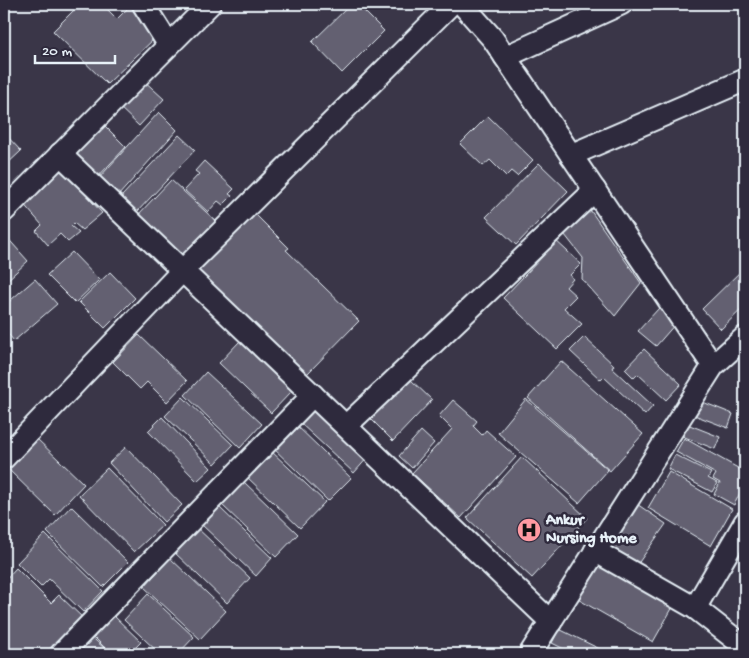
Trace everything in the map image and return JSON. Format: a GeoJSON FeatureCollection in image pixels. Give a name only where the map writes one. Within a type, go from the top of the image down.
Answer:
{"type":"FeatureCollection","features":[{"type":"Feature","properties":{"kind":"street"},"geometry":{"type":"LineString","coordinates":[[143,4],[169,45]]}},
{"type":"Feature","properties":{"kind":"street"},"geometry":{"type":"LineString","coordinates":[[4,211],[210,4]]}},
{"type":"Feature","properties":{"kind":"street"},"geometry":{"type":"LineString","coordinates":[[4,458],[183,270],[451,4]]}},
{"type":"Feature","properties":{"kind":"street"},"geometry":{"type":"LineString","coordinates":[[462,4],[493,39],[713,366]]}},
{"type":"Feature","properties":{"kind":"street"},"geometry":{"type":"LineString","coordinates":[[505,57],[621,4]]}},
{"type":"Feature","properties":{"kind":"street"},"geometry":{"type":"LineString","coordinates":[[572,155],[745,80]]}},
{"type":"Feature","properties":{"kind":"street"},"geometry":{"type":"LineString","coordinates":[[60,154],[550,622]]}},
{"type":"Feature","properties":{"kind":"street"},"geometry":{"type":"LineString","coordinates":[[346,426],[595,190]]}},
{"type":"Feature","properties":{"kind":"street"},"geometry":{"type":"LineString","coordinates":[[530,654],[713,366],[745,337]]}},
{"type":"Feature","properties":{"kind":"street"},"geometry":{"type":"LineString","coordinates":[[61,654],[313,395]]}},
{"type":"Feature","properties":{"kind":"street"},"geometry":{"type":"LineString","coordinates":[[695,608],[745,522]]}},
{"type":"Feature","properties":{"kind":"street"},"geometry":{"type":"LineString","coordinates":[[595,551],[695,608],[745,647]]}},
{"type":"Feature","properties":{"kind":"building"},"geometry":{"type":"Polygon","coordinates":[[[80,4],[102,4],[117,19],[134,4],[156,37],[107,84],[53,31],[80,4]]]}},
{"type":"Feature","properties":{"kind":"building"},"geometry":{"type":"Polygon","coordinates":[[[351,4],[357,4],[384,31],[342,73],[312,42],[351,4]]]}},
{"type":"Feature","properties":{"kind":"building"},"geometry":{"type":"Polygon","coordinates":[[[141,78],[164,99],[139,126],[116,104],[141,78]]]}},
{"type":"Feature","properties":{"kind":"building"},"geometry":{"type":"Polygon","coordinates":[[[159,112],[177,130],[118,196],[98,179],[159,112]]]}},
{"type":"Feature","properties":{"kind":"building"},"geometry":{"type":"Polygon","coordinates":[[[488,116],[533,160],[517,176],[511,171],[506,176],[490,160],[483,166],[460,144],[488,116]]]}},
{"type":"Feature","properties":{"kind":"building"},"geometry":{"type":"Polygon","coordinates":[[[102,123],[126,147],[94,181],[70,157],[102,123]]]}},
{"type":"Feature","properties":{"kind":"building"},"geometry":{"type":"Polygon","coordinates":[[[4,133],[21,151],[4,167],[4,133]]]}},
{"type":"Feature","properties":{"kind":"building"},"geometry":{"type":"Polygon","coordinates":[[[179,135],[195,150],[137,212],[121,197],[179,135]]]}},
{"type":"Feature","properties":{"kind":"building"},"geometry":{"type":"Polygon","coordinates":[[[204,161],[234,189],[229,194],[232,196],[223,205],[218,201],[208,212],[184,190],[199,174],[195,171],[204,161]]]}},
{"type":"Feature","properties":{"kind":"building"},"geometry":{"type":"Polygon","coordinates":[[[539,163],[568,191],[516,245],[486,217],[539,163]]]}},
{"type":"Feature","properties":{"kind":"building"},"geometry":{"type":"Polygon","coordinates":[[[59,165],[102,213],[82,230],[74,223],[71,226],[79,233],[68,242],[60,234],[48,245],[36,231],[42,225],[20,200],[59,165]]]}},
{"type":"Feature","properties":{"kind":"building"},"geometry":{"type":"Polygon","coordinates":[[[171,180],[217,222],[182,259],[137,216],[171,180]]]}},
{"type":"Feature","properties":{"kind":"building"},"geometry":{"type":"Polygon","coordinates":[[[586,204],[641,283],[615,316],[582,279],[583,258],[561,230],[586,204]]]}},
{"type":"Feature","properties":{"kind":"building"},"geometry":{"type":"Polygon","coordinates":[[[255,214],[289,248],[286,250],[359,321],[306,375],[199,271],[255,214]]]}},
{"type":"Feature","properties":{"kind":"building"},"geometry":{"type":"Polygon","coordinates":[[[4,234],[28,261],[4,283],[4,234]]]}},
{"type":"Feature","properties":{"kind":"building"},"geometry":{"type":"Polygon","coordinates":[[[553,238],[581,264],[570,275],[573,279],[566,287],[576,296],[564,308],[582,324],[557,349],[503,298],[544,255],[541,251],[553,238]]]}},
{"type":"Feature","properties":{"kind":"building"},"geometry":{"type":"Polygon","coordinates":[[[72,252],[99,280],[75,303],[47,275],[72,252]]]}},
{"type":"Feature","properties":{"kind":"building"},"geometry":{"type":"Polygon","coordinates":[[[745,267],[745,306],[721,329],[702,309],[745,267]]]}},
{"type":"Feature","properties":{"kind":"building"},"geometry":{"type":"Polygon","coordinates":[[[110,272],[135,298],[105,328],[79,302],[110,272]]]}},
{"type":"Feature","properties":{"kind":"building"},"geometry":{"type":"Polygon","coordinates":[[[35,279],[57,304],[14,341],[4,329],[4,306],[35,279]]]}},
{"type":"Feature","properties":{"kind":"building"},"geometry":{"type":"Polygon","coordinates":[[[659,308],[676,323],[656,346],[638,331],[659,308]]]}},
{"type":"Feature","properties":{"kind":"building"},"geometry":{"type":"Polygon","coordinates":[[[139,335],[187,381],[167,402],[147,382],[140,389],[113,362],[139,335]]]}},
{"type":"Feature","properties":{"kind":"building"},"geometry":{"type":"Polygon","coordinates":[[[584,337],[614,365],[612,368],[653,406],[645,415],[604,377],[601,380],[570,351],[584,337]]]}},
{"type":"Feature","properties":{"kind":"building"},"geometry":{"type":"Polygon","coordinates":[[[240,341],[292,391],[271,413],[219,363],[240,341]]]}},
{"type":"Feature","properties":{"kind":"building"},"geometry":{"type":"Polygon","coordinates":[[[644,349],[681,384],[666,400],[638,374],[634,378],[625,369],[644,349]]]}},
{"type":"Feature","properties":{"kind":"building"},"geometry":{"type":"Polygon","coordinates":[[[561,361],[643,434],[610,471],[528,398],[561,361]]]}},
{"type":"Feature","properties":{"kind":"building"},"geometry":{"type":"Polygon","coordinates":[[[206,372],[262,424],[240,448],[185,395],[206,372]]]}},
{"type":"Feature","properties":{"kind":"building"},"geometry":{"type":"Polygon","coordinates":[[[410,379],[432,400],[393,441],[371,419],[410,379]]]}},
{"type":"Feature","properties":{"kind":"building"},"geometry":{"type":"Polygon","coordinates":[[[183,397],[233,445],[215,464],[165,416],[183,397]]]}},
{"type":"Feature","properties":{"kind":"building"},"geometry":{"type":"Polygon","coordinates":[[[526,399],[608,470],[579,503],[498,433],[526,399]]]}},
{"type":"Feature","properties":{"kind":"building"},"geometry":{"type":"Polygon","coordinates":[[[695,399],[733,414],[728,428],[689,413],[695,399]]]}},
{"type":"Feature","properties":{"kind":"building"},"geometry":{"type":"Polygon","coordinates":[[[453,400],[477,421],[473,426],[482,435],[486,430],[516,457],[461,518],[412,473],[452,429],[439,416],[453,400]]]}},
{"type":"Feature","properties":{"kind":"building"},"geometry":{"type":"Polygon","coordinates":[[[315,407],[369,456],[354,473],[300,423],[315,407]]]}},
{"type":"Feature","properties":{"kind":"building"},"geometry":{"type":"Polygon","coordinates":[[[162,417],[211,468],[197,481],[148,431],[162,417]]]}},
{"type":"Feature","properties":{"kind":"building"},"geometry":{"type":"Polygon","coordinates":[[[293,422],[351,478],[328,501],[270,445],[293,422]]]}},
{"type":"Feature","properties":{"kind":"building"},"geometry":{"type":"Polygon","coordinates":[[[682,422],[720,437],[715,449],[677,434],[682,422]]]}},
{"type":"Feature","properties":{"kind":"building"},"geometry":{"type":"Polygon","coordinates":[[[421,431],[434,443],[412,468],[399,456],[421,431]]]}},
{"type":"Feature","properties":{"kind":"building"},"geometry":{"type":"Polygon","coordinates":[[[36,438],[84,484],[55,515],[7,468],[36,438]]]}},
{"type":"Feature","properties":{"kind":"building"},"geometry":{"type":"Polygon","coordinates":[[[684,438],[745,472],[745,483],[734,505],[714,494],[720,483],[713,479],[716,474],[676,452],[684,438]]]}},
{"type":"Feature","properties":{"kind":"building"},"geometry":{"type":"Polygon","coordinates":[[[126,447],[182,505],[164,522],[109,463],[126,447]]]}},
{"type":"Feature","properties":{"kind":"building"},"geometry":{"type":"Polygon","coordinates":[[[270,450],[325,502],[300,528],[246,476],[270,450]]]}},
{"type":"Feature","properties":{"kind":"building"},"geometry":{"type":"Polygon","coordinates":[[[675,455],[711,473],[708,478],[717,483],[712,492],[668,469],[675,455]]]}},
{"type":"Feature","properties":{"kind":"building"},"geometry":{"type":"Polygon","coordinates":[[[522,457],[587,518],[532,578],[467,518],[522,457]]]}},
{"type":"Feature","properties":{"kind":"building"},"geometry":{"type":"Polygon","coordinates":[[[107,468],[163,525],[134,552],[79,495],[107,468]]]}},
{"type":"Feature","properties":{"kind":"building"},"geometry":{"type":"Polygon","coordinates":[[[669,472],[732,509],[711,546],[648,508],[669,472]]]}},
{"type":"Feature","properties":{"kind":"building"},"geometry":{"type":"Polygon","coordinates":[[[243,481],[298,534],[276,557],[221,504],[243,481]]]}},
{"type":"Feature","properties":{"kind":"building"},"geometry":{"type":"Polygon","coordinates":[[[634,502],[666,524],[637,565],[605,543],[634,502]]]}},
{"type":"Feature","properties":{"kind":"building"},"geometry":{"type":"Polygon","coordinates":[[[71,506],[128,562],[103,587],[47,532],[71,506]]]}},
{"type":"Feature","properties":{"kind":"building"},"geometry":{"type":"Polygon","coordinates":[[[219,507],[272,558],[256,576],[202,525],[219,507]]]}},
{"type":"Feature","properties":{"kind":"building"},"geometry":{"type":"Polygon","coordinates":[[[195,526],[250,578],[227,603],[172,550],[195,526]]]}},
{"type":"Feature","properties":{"kind":"building"},"geometry":{"type":"Polygon","coordinates":[[[45,534],[103,591],[83,612],[49,579],[41,587],[17,563],[45,534]]]}},
{"type":"Feature","properties":{"kind":"building"},"geometry":{"type":"Polygon","coordinates":[[[170,558],[226,611],[200,639],[144,587],[170,558]]]}},
{"type":"Feature","properties":{"kind":"building"},"geometry":{"type":"Polygon","coordinates":[[[596,560],[674,605],[653,642],[574,597],[596,560]]]}},
{"type":"Feature","properties":{"kind":"building"},"geometry":{"type":"Polygon","coordinates":[[[16,568],[51,603],[59,595],[86,621],[54,654],[4,654],[4,581],[16,568]]]}},
{"type":"Feature","properties":{"kind":"building"},"geometry":{"type":"Polygon","coordinates":[[[148,594],[194,637],[178,654],[160,654],[124,620],[148,594]]]}},
{"type":"Feature","properties":{"kind":"building"},"geometry":{"type":"Polygon","coordinates":[[[113,615],[141,642],[131,652],[128,650],[124,654],[117,654],[111,649],[109,652],[93,636],[113,615]]]}},
{"type":"Feature","properties":{"kind":"building"},"geometry":{"type":"Polygon","coordinates":[[[559,629],[610,654],[574,654],[552,643],[559,629]]]}},
{"type":"Feature","properties":{"kind":"building"},"geometry":{"type":"Polygon","coordinates":[[[87,633],[104,648],[98,654],[68,654],[87,633]]]}},
{"type":"Feature","properties":{"kind":"place","name":"Ankur Nursing Home"},"geometry":{"type":"Point","coordinates":[529,530]}}]}
